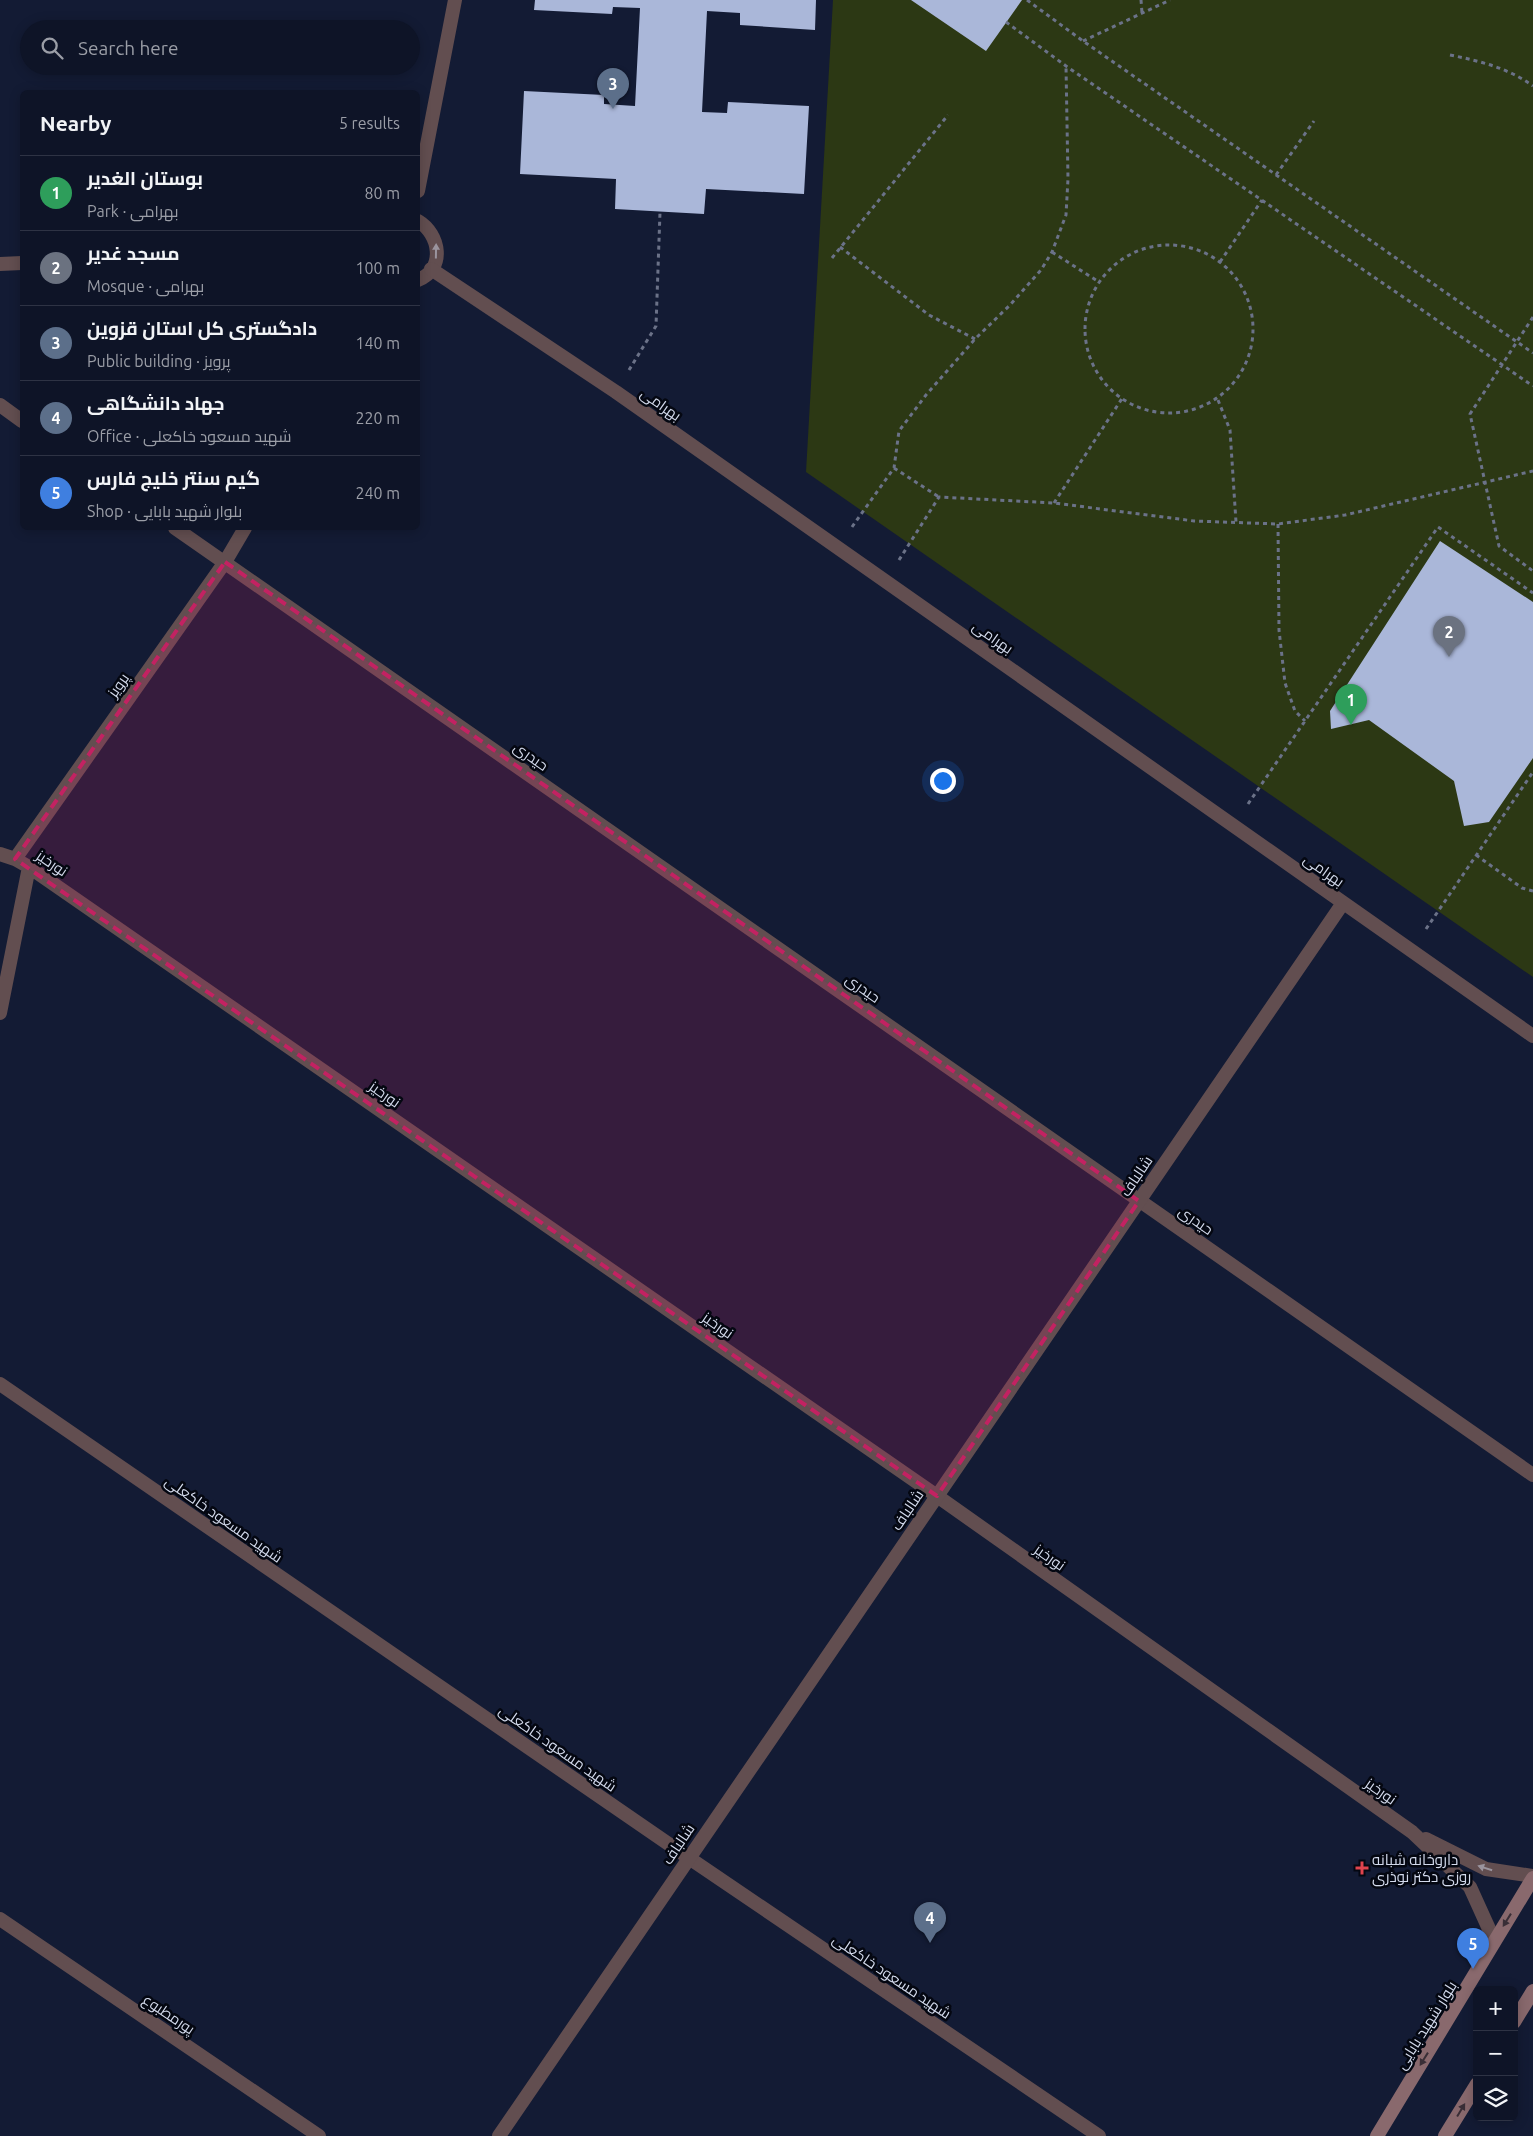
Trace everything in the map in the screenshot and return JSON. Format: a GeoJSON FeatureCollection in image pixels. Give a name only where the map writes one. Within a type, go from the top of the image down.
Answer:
{"type":"FeatureCollection","features":[{"type":"Feature","properties":{"kind":"main road","name":"بلوار شهید بابایی"},"geometry":{"type":"LineString","coordinates":[[1377,2136],[1474,1978],[1494,1940],[1533,1877]]}},
{"type":"Feature","properties":{"kind":"main road"},"geometry":{"type":"LineString","coordinates":[[1518,2015],[1533,1991]]}},
{"type":"Feature","properties":{"kind":"main road"},"geometry":{"type":"LineString","coordinates":[[1445,2136],[1473,2090]]}},
{"type":"Feature","properties":{"kind":"street"},"geometry":{"type":"LineString","coordinates":[[420,181],[455,0]]}},
{"type":"Feature","properties":{"kind":"street"},"geometry":{"type":"LineString","coordinates":[[420,222],[430,230],[436,243],[437,256],[431,270],[420,278]]}},
{"type":"Feature","properties":{"kind":"street"},"geometry":{"type":"LineString","coordinates":[[0,264],[20,262]]}},
{"type":"Feature","properties":{"kind":"street","name":"بهرامی"},"geometry":{"type":"LineString","coordinates":[[431,270],[616,392],[1533,1036]]}},
{"type":"Feature","properties":{"kind":"street"},"geometry":{"type":"LineString","coordinates":[[0,405],[20,420]]}},
{"type":"Feature","properties":{"kind":"street","name":"حیدری"},"geometry":{"type":"LineString","coordinates":[[178,530],[1533,1476]]}},
{"type":"Feature","properties":{"kind":"street","name":"پرویز"},"geometry":{"type":"LineString","coordinates":[[16,859],[225,562],[244,530]]}},
{"type":"Feature","properties":{"kind":"street","name":"نورخیز"},"geometry":{"type":"LineString","coordinates":[[0,854],[16,859],[29,867],[937,1496],[1412,1832]]}},
{"type":"Feature","properties":{"kind":"street"},"geometry":{"type":"LineString","coordinates":[[0,1013],[29,867]]}},
{"type":"Feature","properties":{"kind":"street","name":"شالباف"},"geometry":{"type":"LineString","coordinates":[[498,2136],[1343,903]]}},
{"type":"Feature","properties":{"kind":"street","name":"شهید مسعود خاکعلی"},"geometry":{"type":"LineString","coordinates":[[0,1384],[689,1858],[1099,2136]]}},
{"type":"Feature","properties":{"kind":"street"},"geometry":{"type":"LineString","coordinates":[[1412,1832],[1486,1869],[1533,1877]]}},
{"type":"Feature","properties":{"kind":"street"},"geometry":{"type":"LineString","coordinates":[[1412,1832],[1470,1887],[1494,1940]]}},
{"type":"Feature","properties":{"kind":"street","name":"پورمطبوع"},"geometry":{"type":"LineString","coordinates":[[0,1919],[319,2136]]}},
{"type":"Feature","properties":{"kind":"path"},"geometry":{"type":"LineString","coordinates":[[1027,0],[1533,353]]}},
{"type":"Feature","properties":{"kind":"path"},"geometry":{"type":"LineString","coordinates":[[1141,0],[1142,13]]}},
{"type":"Feature","properties":{"kind":"path"},"geometry":{"type":"LineString","coordinates":[[1084,41],[1170,0]]}},
{"type":"Feature","properties":{"kind":"path"},"geometry":{"type":"LineString","coordinates":[[1006,22],[1066,66],[1533,386]]}},
{"type":"Feature","properties":{"kind":"path"},"geometry":{"type":"LineString","coordinates":[[1450,55],[1484,62],[1533,86]]}},
{"type":"Feature","properties":{"kind":"path"},"geometry":{"type":"LineString","coordinates":[[838,548],[894,468],[899,431],[926,395],[975,338],[1010,305],[1041,270],[1052,252],[1066,215],[1068,179],[1066,66]]}},
{"type":"Feature","properties":{"kind":"path"},"geometry":{"type":"LineString","coordinates":[[832,258],[948,115]]}},
{"type":"Feature","properties":{"kind":"path"},"geometry":{"type":"LineString","coordinates":[[1276,175],[1314,121]]}},
{"type":"Feature","properties":{"kind":"path"},"geometry":{"type":"LineString","coordinates":[[1220,262],[1262,200]]}},
{"type":"Feature","properties":{"kind":"path"},"geometry":{"type":"LineString","coordinates":[[616,392],[656,326],[660,212]]}},
{"type":"Feature","properties":{"kind":"path"},"geometry":{"type":"LineString","coordinates":[[1169,245],[1178,246],[1196,249],[1220,262],[1239,281],[1251,305],[1254,331],[1249,357],[1237,381],[1218,400],[1195,410],[1170,414],[1145,410],[1123,398],[1102,381],[1089,358],[1084,332],[1088,306],[1099,282],[1118,262],[1142,249],[1169,245]]}},
{"type":"Feature","properties":{"kind":"path"},"geometry":{"type":"LineString","coordinates":[[840,247],[929,315],[975,338]]}},
{"type":"Feature","properties":{"kind":"path"},"geometry":{"type":"LineString","coordinates":[[1052,252],[1099,282]]}},
{"type":"Feature","properties":{"kind":"path"},"geometry":{"type":"LineString","coordinates":[[1533,318],[1470,414],[1499,546],[1533,571]]}},
{"type":"Feature","properties":{"kind":"path"},"geometry":{"type":"LineString","coordinates":[[1054,503],[1123,398]]}},
{"type":"Feature","properties":{"kind":"path"},"geometry":{"type":"LineString","coordinates":[[1218,400],[1230,430],[1236,522]]}},
{"type":"Feature","properties":{"kind":"path"},"geometry":{"type":"LineString","coordinates":[[894,468],[939,497],[1054,503],[1194,521],[1278,524],[1345,515],[1533,471]]}},
{"type":"Feature","properties":{"kind":"path"},"geometry":{"type":"LineString","coordinates":[[885,582],[939,497]]}},
{"type":"Feature","properties":{"kind":"path"},"geometry":{"type":"LineString","coordinates":[[1278,524],[1279,630],[1285,683],[1295,711],[1305,721]]}},
{"type":"Feature","properties":{"kind":"path"},"geometry":{"type":"LineString","coordinates":[[1232,825],[1260,788],[1438,527],[1533,593]]}},
{"type":"Feature","properties":{"kind":"path"},"geometry":{"type":"LineString","coordinates":[[1412,951],[1533,772]]}},
{"type":"Feature","properties":{"kind":"path"},"geometry":{"type":"LineString","coordinates":[[1476,855],[1522,888],[1533,891]]}},
{"type":"Feature","properties":{"kind":"highlighted area"},"geometry":{"type":"Polygon","coordinates":[[[225,562],[1139,1201],[937,1496],[15,859],[225,562]]]}},
{"type":"Feature","properties":{"kind":"green space"},"geometry":{"type":"Polygon","coordinates":[[[833,0],[1533,0],[1533,977],[806,472],[833,0]]]}},
{"type":"Feature","properties":{"kind":"building"},"geometry":{"type":"Polygon","coordinates":[[[535,0],[816,0],[815,30],[740,25],[740,13],[707,11],[702,112],[727,113],[728,102],[809,106],[804,194],[706,189],[704,214],[615,209],[616,179],[520,174],[524,91],[604,95],[604,104],[635,106],[640,8],[613,7],[612,14],[534,10],[535,0]]]}},
{"type":"Feature","properties":{"kind":"building"},"geometry":{"type":"Polygon","coordinates":[[[911,0],[1022,0],[986,51],[911,0]]]}},
{"type":"Feature","properties":{"kind":"building"},"geometry":{"type":"Polygon","coordinates":[[[1440,541],[1533,602],[1533,758],[1489,822],[1464,826],[1454,781],[1369,720],[1331,729],[1330,711],[1440,541]]]}},
{"type":"Feature","properties":{"kind":"place","name":"دادگستری کل استان قزوین"},"geometry":{"type":"Point","coordinates":[613,109]}},
{"type":"Feature","properties":{"kind":"place","name":"مسجد غدیر"},"geometry":{"type":"Point","coordinates":[1449,657]}},
{"type":"Feature","properties":{"kind":"place","name":"بوستان الغدیر"},"geometry":{"type":"Point","coordinates":[1351,725]}},
{"type":"Feature","properties":{"kind":"place","name":"داروخانه شبانه روزی دکتر نوذری"},"geometry":{"type":"Point","coordinates":[1362,1868]}},
{"type":"Feature","properties":{"kind":"place","name":"جهاد دانشگاهی"},"geometry":{"type":"Point","coordinates":[930,1943]}},
{"type":"Feature","properties":{"kind":"place","name":"گیم سنتر خلیج فارس"},"geometry":{"type":"Point","coordinates":[1473,1969]}}]}
